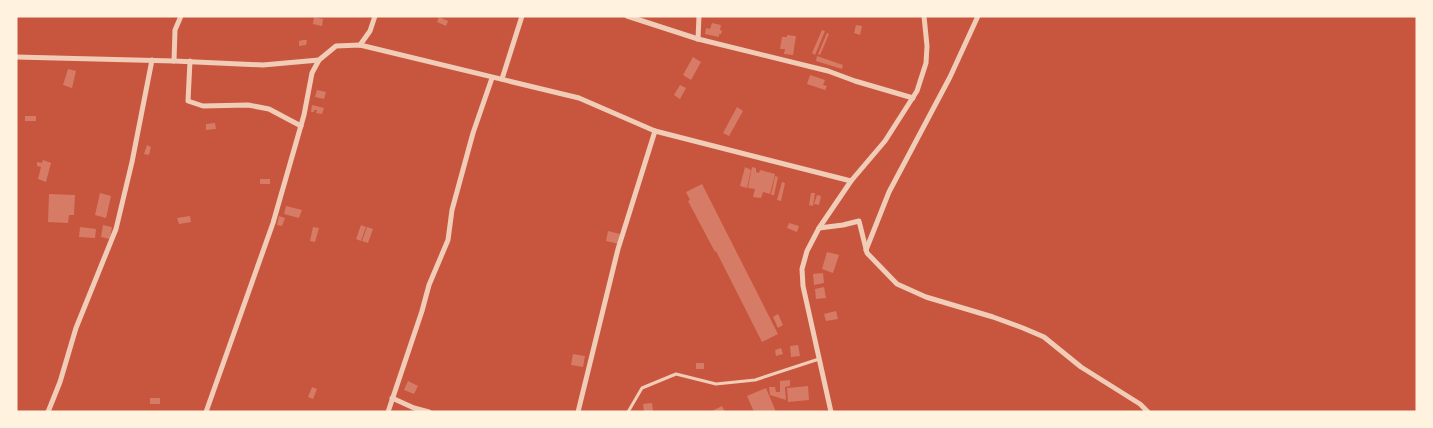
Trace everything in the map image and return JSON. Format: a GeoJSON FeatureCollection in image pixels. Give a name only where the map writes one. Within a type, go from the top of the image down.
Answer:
{"type":"FeatureCollection","features":[{"type":"Feature","properties":{"kind":"street"},"geometry":{"type":"LineString","coordinates":[[174,61],[175,30],[180,16]]}},
{"type":"Feature","properties":{"kind":"street"},"geometry":{"type":"LineString","coordinates":[[360,45],[370,31],[376,16]]}},
{"type":"Feature","properties":{"kind":"street"},"geometry":{"type":"LineString","coordinates":[[502,79],[522,16]]}},
{"type":"Feature","properties":{"kind":"street"},"geometry":{"type":"LineString","coordinates":[[627,16],[698,39],[828,71],[913,98]]}},
{"type":"Feature","properties":{"kind":"street"},"geometry":{"type":"LineString","coordinates":[[649,16],[649,24]]}},
{"type":"Feature","properties":{"kind":"street"},"geometry":{"type":"LineString","coordinates":[[698,39],[700,16]]}},
{"type":"Feature","properties":{"kind":"street"},"geometry":{"type":"LineString","coordinates":[[831,412],[803,286],[802,269],[807,251],[819,228],[851,181],[885,141],[917,91],[926,64],[927,46],[924,16]]}},
{"type":"Feature","properties":{"kind":"street"},"geometry":{"type":"LineString","coordinates":[[866,250],[889,192],[950,77],[978,16]]}},
{"type":"Feature","properties":{"kind":"street"},"geometry":{"type":"LineString","coordinates":[[206,412],[273,223],[301,126],[312,73],[319,60],[336,46],[360,45],[579,98],[655,131],[851,181]]}},
{"type":"Feature","properties":{"kind":"street"},"geometry":{"type":"LineString","coordinates":[[16,57],[190,61],[263,65],[319,60]]}},
{"type":"Feature","properties":{"kind":"street"},"geometry":{"type":"LineString","coordinates":[[48,412],[60,382],[76,328],[116,229],[132,162],[152,60]]}},
{"type":"Feature","properties":{"kind":"street"},"geometry":{"type":"LineString","coordinates":[[190,61],[188,102],[203,106],[248,105],[269,109],[301,126]]}},
{"type":"Feature","properties":{"kind":"street"},"geometry":{"type":"LineString","coordinates":[[388,412],[429,285],[448,240],[452,210],[492,78]]}},
{"type":"Feature","properties":{"kind":"street"},"geometry":{"type":"LineString","coordinates":[[578,412],[618,249],[655,131]]}},
{"type":"Feature","properties":{"kind":"street"},"geometry":{"type":"LineString","coordinates":[[819,228],[859,221],[867,253],[897,284],[926,297],[1000,320],[1044,337],[1081,367],[1140,404],[1148,412]]}},
{"type":"Feature","properties":{"kind":"street"},"geometry":{"type":"LineString","coordinates":[[392,398],[414,408],[429,412]]}},
{"type":"Feature","properties":{"kind":"lane"},"geometry":{"type":"LineString","coordinates":[[628,412],[642,388],[676,374],[716,384],[755,380],[820,359]]}},
{"type":"Feature","properties":{"kind":"building"},"geometry":{"type":"Polygon","coordinates":[[[314,17],[323,19],[322,26],[313,24],[314,17]]]}},
{"type":"Feature","properties":{"kind":"building"},"geometry":{"type":"Polygon","coordinates":[[[439,17],[448,21],[446,26],[437,22],[439,17]]]}},
{"type":"Feature","properties":{"kind":"building"},"geometry":{"type":"Polygon","coordinates":[[[712,23],[721,25],[720,30],[722,31],[719,37],[705,34],[706,28],[710,29],[712,23]]]}},
{"type":"Feature","properties":{"kind":"building"},"geometry":{"type":"Polygon","coordinates":[[[856,25],[862,26],[860,35],[854,33],[856,25]]]}},
{"type":"Feature","properties":{"kind":"building"},"geometry":{"type":"Polygon","coordinates":[[[822,30],[825,31],[815,55],[812,53],[822,30]]]}},
{"type":"Feature","properties":{"kind":"building"},"geometry":{"type":"Polygon","coordinates":[[[827,33],[829,34],[820,55],[818,54],[827,33]]]}},
{"type":"Feature","properties":{"kind":"building"},"geometry":{"type":"Polygon","coordinates":[[[787,35],[796,36],[793,55],[784,54],[785,49],[780,49],[782,37],[787,37],[787,35]]]}},
{"type":"Feature","properties":{"kind":"building"},"geometry":{"type":"Polygon","coordinates":[[[307,40],[306,45],[299,46],[299,41],[307,40]]]}},
{"type":"Feature","properties":{"kind":"building"},"geometry":{"type":"Polygon","coordinates":[[[817,56],[843,65],[842,69],[816,61],[817,56]]]}},
{"type":"Feature","properties":{"kind":"building"},"geometry":{"type":"Polygon","coordinates":[[[693,57],[701,62],[691,80],[683,75],[693,57]]]}},
{"type":"Feature","properties":{"kind":"building"},"geometry":{"type":"Polygon","coordinates":[[[68,69],[76,71],[72,88],[63,85],[68,69]]]}},
{"type":"Feature","properties":{"kind":"building"},"geometry":{"type":"Polygon","coordinates":[[[810,75],[825,80],[823,85],[827,86],[825,90],[807,84],[810,75]]]}},
{"type":"Feature","properties":{"kind":"building"},"geometry":{"type":"Polygon","coordinates":[[[680,85],[686,88],[680,99],[674,95],[680,85]]]}},
{"type":"Feature","properties":{"kind":"building"},"geometry":{"type":"Polygon","coordinates":[[[317,90],[326,92],[324,99],[315,97],[317,90]]]}},
{"type":"Feature","properties":{"kind":"building"},"geometry":{"type":"Polygon","coordinates":[[[312,105],[324,108],[322,114],[316,113],[317,110],[311,112],[312,105]]]}},
{"type":"Feature","properties":{"kind":"building"},"geometry":{"type":"Polygon","coordinates":[[[737,107],[743,111],[729,136],[723,133],[737,107]]]}},
{"type":"Feature","properties":{"kind":"building"},"geometry":{"type":"Polygon","coordinates":[[[25,116],[36,116],[36,121],[25,121],[25,116]]]}},
{"type":"Feature","properties":{"kind":"building"},"geometry":{"type":"Polygon","coordinates":[[[215,123],[216,129],[206,130],[206,124],[215,123]]]}},
{"type":"Feature","properties":{"kind":"building"},"geometry":{"type":"Polygon","coordinates":[[[147,145],[151,147],[149,155],[144,154],[147,145]]]}},
{"type":"Feature","properties":{"kind":"building"},"geometry":{"type":"Polygon","coordinates":[[[43,160],[51,163],[46,182],[38,179],[41,167],[37,166],[37,162],[42,163],[43,160]]]}},
{"type":"Feature","properties":{"kind":"building"},"geometry":{"type":"Polygon","coordinates":[[[745,167],[751,170],[747,188],[740,186],[745,167]]]}},
{"type":"Feature","properties":{"kind":"building"},"geometry":{"type":"Polygon","coordinates":[[[752,167],[756,168],[756,172],[759,173],[760,170],[775,174],[770,194],[763,192],[761,198],[753,197],[755,189],[748,188],[752,167]]]}},
{"type":"Feature","properties":{"kind":"building"},"geometry":{"type":"Polygon","coordinates":[[[775,176],[778,177],[774,195],[771,195],[775,176]]]}},
{"type":"Feature","properties":{"kind":"building"},"geometry":{"type":"Polygon","coordinates":[[[260,179],[270,179],[270,184],[260,184],[260,179]]]}},
{"type":"Feature","properties":{"kind":"building"},"geometry":{"type":"Polygon","coordinates":[[[782,182],[785,183],[781,201],[777,200],[782,182]]]}},
{"type":"Feature","properties":{"kind":"building"},"geometry":{"type":"Polygon","coordinates":[[[702,184],[778,334],[762,342],[716,251],[688,201],[690,200],[686,192],[702,184]]]}},
{"type":"Feature","properties":{"kind":"building"},"geometry":{"type":"Polygon","coordinates":[[[100,193],[111,196],[106,218],[95,215],[100,193]]]}},
{"type":"Feature","properties":{"kind":"building"},"geometry":{"type":"Polygon","coordinates":[[[811,193],[815,193],[813,206],[809,205],[811,193]]]}},
{"type":"Feature","properties":{"kind":"building"},"geometry":{"type":"Polygon","coordinates":[[[49,194],[75,195],[74,215],[69,215],[68,223],[48,222],[49,194]]]}},
{"type":"Feature","properties":{"kind":"building"},"geometry":{"type":"Polygon","coordinates":[[[817,195],[821,196],[819,205],[814,204],[817,195]]]}},
{"type":"Feature","properties":{"kind":"building"},"geometry":{"type":"Polygon","coordinates":[[[286,206],[302,210],[299,218],[284,214],[286,206]]]}},
{"type":"Feature","properties":{"kind":"building"},"geometry":{"type":"Polygon","coordinates":[[[190,216],[191,222],[179,224],[177,218],[190,216]]]}},
{"type":"Feature","properties":{"kind":"building"},"geometry":{"type":"Polygon","coordinates":[[[279,216],[285,218],[282,226],[277,225],[279,216]]]}},
{"type":"Feature","properties":{"kind":"building"},"geometry":{"type":"Polygon","coordinates":[[[789,223],[799,226],[797,232],[787,228],[789,223]]]}},
{"type":"Feature","properties":{"kind":"building"},"geometry":{"type":"Polygon","coordinates":[[[103,225],[112,227],[110,239],[101,237],[103,225]]]}},
{"type":"Feature","properties":{"kind":"building"},"geometry":{"type":"Polygon","coordinates":[[[361,225],[366,227],[361,241],[356,239],[361,225]]]}},
{"type":"Feature","properties":{"kind":"building"},"geometry":{"type":"Polygon","coordinates":[[[80,227],[96,229],[95,238],[79,237],[80,227]]]}},
{"type":"Feature","properties":{"kind":"building"},"geometry":{"type":"Polygon","coordinates":[[[313,227],[319,228],[315,242],[310,241],[313,227]]]}},
{"type":"Feature","properties":{"kind":"building"},"geometry":{"type":"Polygon","coordinates":[[[367,227],[373,229],[368,243],[362,241],[367,227]]]}},
{"type":"Feature","properties":{"kind":"building"},"geometry":{"type":"Polygon","coordinates":[[[608,231],[620,234],[619,244],[606,241],[608,231]]]}},
{"type":"Feature","properties":{"kind":"building"},"geometry":{"type":"Polygon","coordinates":[[[827,252],[839,255],[833,273],[822,269],[827,252]]]}},
{"type":"Feature","properties":{"kind":"building"},"geometry":{"type":"Polygon","coordinates":[[[823,273],[824,283],[814,285],[813,274],[823,273]]]}},
{"type":"Feature","properties":{"kind":"building"},"geometry":{"type":"Polygon","coordinates":[[[824,287],[826,298],[816,299],[815,289],[824,287]]]}},
{"type":"Feature","properties":{"kind":"building"},"geometry":{"type":"Polygon","coordinates":[[[836,311],[838,319],[826,321],[824,314],[836,311]]]}},
{"type":"Feature","properties":{"kind":"building"},"geometry":{"type":"Polygon","coordinates":[[[778,314],[783,325],[778,328],[773,317],[778,314]]]}},
{"type":"Feature","properties":{"kind":"building"},"geometry":{"type":"Polygon","coordinates":[[[798,345],[800,356],[791,357],[790,346],[798,345]]]}},
{"type":"Feature","properties":{"kind":"building"},"geometry":{"type":"Polygon","coordinates":[[[781,348],[783,354],[776,356],[775,350],[781,348]]]}},
{"type":"Feature","properties":{"kind":"building"},"geometry":{"type":"Polygon","coordinates":[[[573,354],[585,356],[583,367],[571,365],[573,354]]]}},
{"type":"Feature","properties":{"kind":"building"},"geometry":{"type":"Polygon","coordinates":[[[696,363],[704,363],[704,369],[696,369],[696,363]]]}},
{"type":"Feature","properties":{"kind":"building"},"geometry":{"type":"Polygon","coordinates":[[[790,380],[790,386],[785,387],[786,400],[770,395],[769,387],[775,387],[776,392],[780,392],[780,381],[790,380]]]}},
{"type":"Feature","properties":{"kind":"building"},"geometry":{"type":"Polygon","coordinates":[[[408,381],[418,386],[414,394],[404,390],[408,381]]]}},
{"type":"Feature","properties":{"kind":"building"},"geometry":{"type":"Polygon","coordinates":[[[808,386],[809,400],[788,402],[787,388],[808,386]]]}},
{"type":"Feature","properties":{"kind":"building"},"geometry":{"type":"Polygon","coordinates":[[[312,387],[317,389],[313,399],[308,397],[312,387]]]}},
{"type":"Feature","properties":{"kind":"building"},"geometry":{"type":"Polygon","coordinates":[[[766,388],[776,412],[754,412],[747,396],[766,388]]]}},
{"type":"Feature","properties":{"kind":"building"},"geometry":{"type":"Polygon","coordinates":[[[150,398],[160,398],[160,404],[150,404],[150,398]]]}},
{"type":"Feature","properties":{"kind":"building"},"geometry":{"type":"Polygon","coordinates":[[[652,403],[653,411],[644,412],[643,404],[652,403]]]}},
{"type":"Feature","properties":{"kind":"building"},"geometry":{"type":"Polygon","coordinates":[[[722,406],[725,412],[710,412],[722,406]]]}}]}
